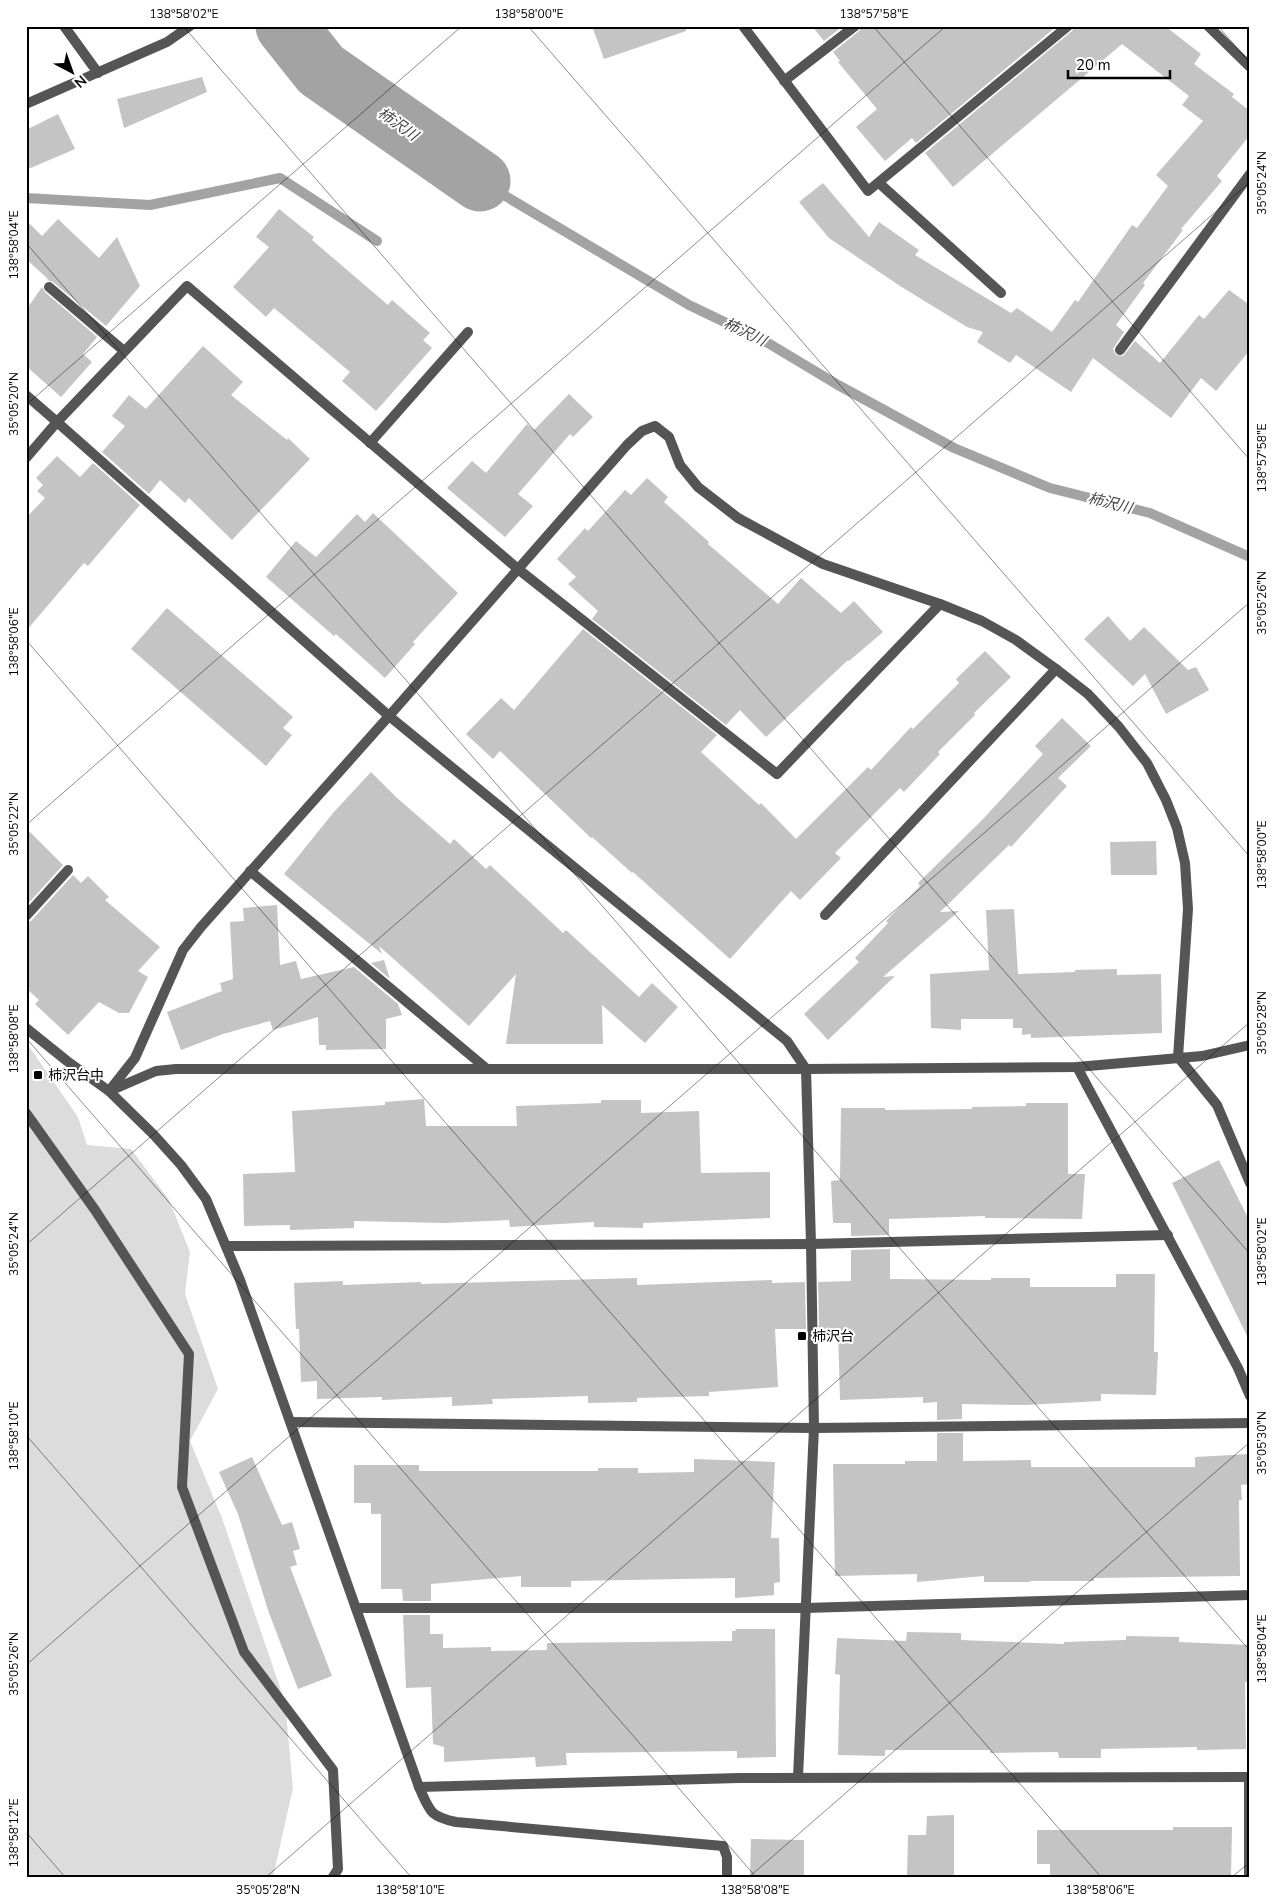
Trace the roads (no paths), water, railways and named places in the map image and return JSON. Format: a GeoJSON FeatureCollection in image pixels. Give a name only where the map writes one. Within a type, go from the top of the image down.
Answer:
{"type":"FeatureCollection","features":[{"type":"Feature","properties":{"kind":"street"},"geometry":{"type":"LineString","coordinates":[[64,26],[98,73]]}},
{"type":"Feature","properties":{"kind":"street"},"geometry":{"type":"LineString","coordinates":[[26,104],[38,97],[167,42],[190,26]]}},
{"type":"Feature","properties":{"kind":"street"},"geometry":{"type":"LineString","coordinates":[[743,26],[868,191],[1068,26]]}},
{"type":"Feature","properties":{"kind":"street"},"geometry":{"type":"LineString","coordinates":[[784,81],[855,26]]}},
{"type":"Feature","properties":{"kind":"street"},"geometry":{"type":"LineString","coordinates":[[1208,26],[1250,66]]}},
{"type":"Feature","properties":{"kind":"street"},"geometry":{"type":"LineString","coordinates":[[1120,350],[1250,174]]}},
{"type":"Feature","properties":{"kind":"street"},"geometry":{"type":"LineString","coordinates":[[879,183],[1001,293]]}},
{"type":"Feature","properties":{"kind":"street"},"geometry":{"type":"LineString","coordinates":[[26,458],[57,422],[187,286],[518,569],[777,774],[940,604]]}},
{"type":"Feature","properties":{"kind":"street"},"geometry":{"type":"LineString","coordinates":[[49,287],[124,351]]}},
{"type":"Feature","properties":{"kind":"street"},"geometry":{"type":"LineString","coordinates":[[370,443],[468,332]]}},
{"type":"Feature","properties":{"kind":"street"},"geometry":{"type":"LineString","coordinates":[[26,395],[389,716],[786,1041],[806,1069],[814,1428],[798,1777]]}},
{"type":"Feature","properties":{"kind":"street"},"geometry":{"type":"LineString","coordinates":[[109,1091],[135,1058],[183,950],[201,927],[627,445],[642,431],[655,426],[669,437],[680,465],[698,487],[738,518],[823,564],[982,620],[1016,640],[1056,669],[1088,694],[1119,727],[1147,763],[1166,800],[1177,828],[1185,863],[1188,909],[1178,1057],[1217,1105],[1250,1183]]}},
{"type":"Feature","properties":{"kind":"street"},"geometry":{"type":"LineString","coordinates":[[826,915],[1056,669]]}},
{"type":"Feature","properties":{"kind":"street"},"geometry":{"type":"LineString","coordinates":[[26,916],[68,870]]}},
{"type":"Feature","properties":{"kind":"street"},"geometry":{"type":"LineString","coordinates":[[250,872],[487,1069]]}},
{"type":"Feature","properties":{"kind":"street"},"geometry":{"type":"LineString","coordinates":[[26,1028],[109,1091],[154,1135],[181,1165],[206,1199],[226,1246],[291,1422],[428,1808],[438,1818],[456,1822],[723,1846],[727,1857],[727,1877]]}},
{"type":"Feature","properties":{"kind":"street"},"geometry":{"type":"LineString","coordinates":[[109,1091],[156,1071],[176,1069],[1077,1067],[1202,1056],[1250,1045]]}},
{"type":"Feature","properties":{"kind":"street"},"geometry":{"type":"LineString","coordinates":[[1077,1067],[1238,1368],[1250,1396]]}},
{"type":"Feature","properties":{"kind":"street"},"geometry":{"type":"LineString","coordinates":[[26,1113],[95,1210],[189,1354],[182,1487],[244,1652],[333,1770],[338,1869],[333,1877]]}},
{"type":"Feature","properties":{"kind":"street"},"geometry":{"type":"LineString","coordinates":[[226,1246],[811,1244],[1168,1235]]}},
{"type":"Feature","properties":{"kind":"street"},"geometry":{"type":"LineString","coordinates":[[291,1422],[814,1428],[1250,1423]]}},
{"type":"Feature","properties":{"kind":"street"},"geometry":{"type":"LineString","coordinates":[[356,1608],[806,1608],[1250,1595]]}},
{"type":"Feature","properties":{"kind":"street"},"geometry":{"type":"LineString","coordinates":[[419,1787],[798,1777],[1249,1777],[1249,1877]]}},
{"type":"Feature","properties":{"kind":"waterway","name":"柿沢川"},"geometry":{"type":"LineString","coordinates":[[286,26],[321,70],[480,181]]}},
{"type":"Feature","properties":{"kind":"waterway"},"geometry":{"type":"LineString","coordinates":[[26,198],[150,205],[280,178],[377,241]]}},
{"type":"Feature","properties":{"kind":"waterway","name":"柿沢川"},"geometry":{"type":"LineString","coordinates":[[480,181],[689,305],[768,343],[838,385],[954,448],[1050,488],[1150,513],[1250,557]]}},
{"type":"Feature","properties":{"kind":"place","name":"柿沢台中"},"geometry":{"type":"Point","coordinates":[38,1075]}},
{"type":"Feature","properties":{"kind":"place","name":"柿沢台"},"geometry":{"type":"Point","coordinates":[802,1336]}}]}
